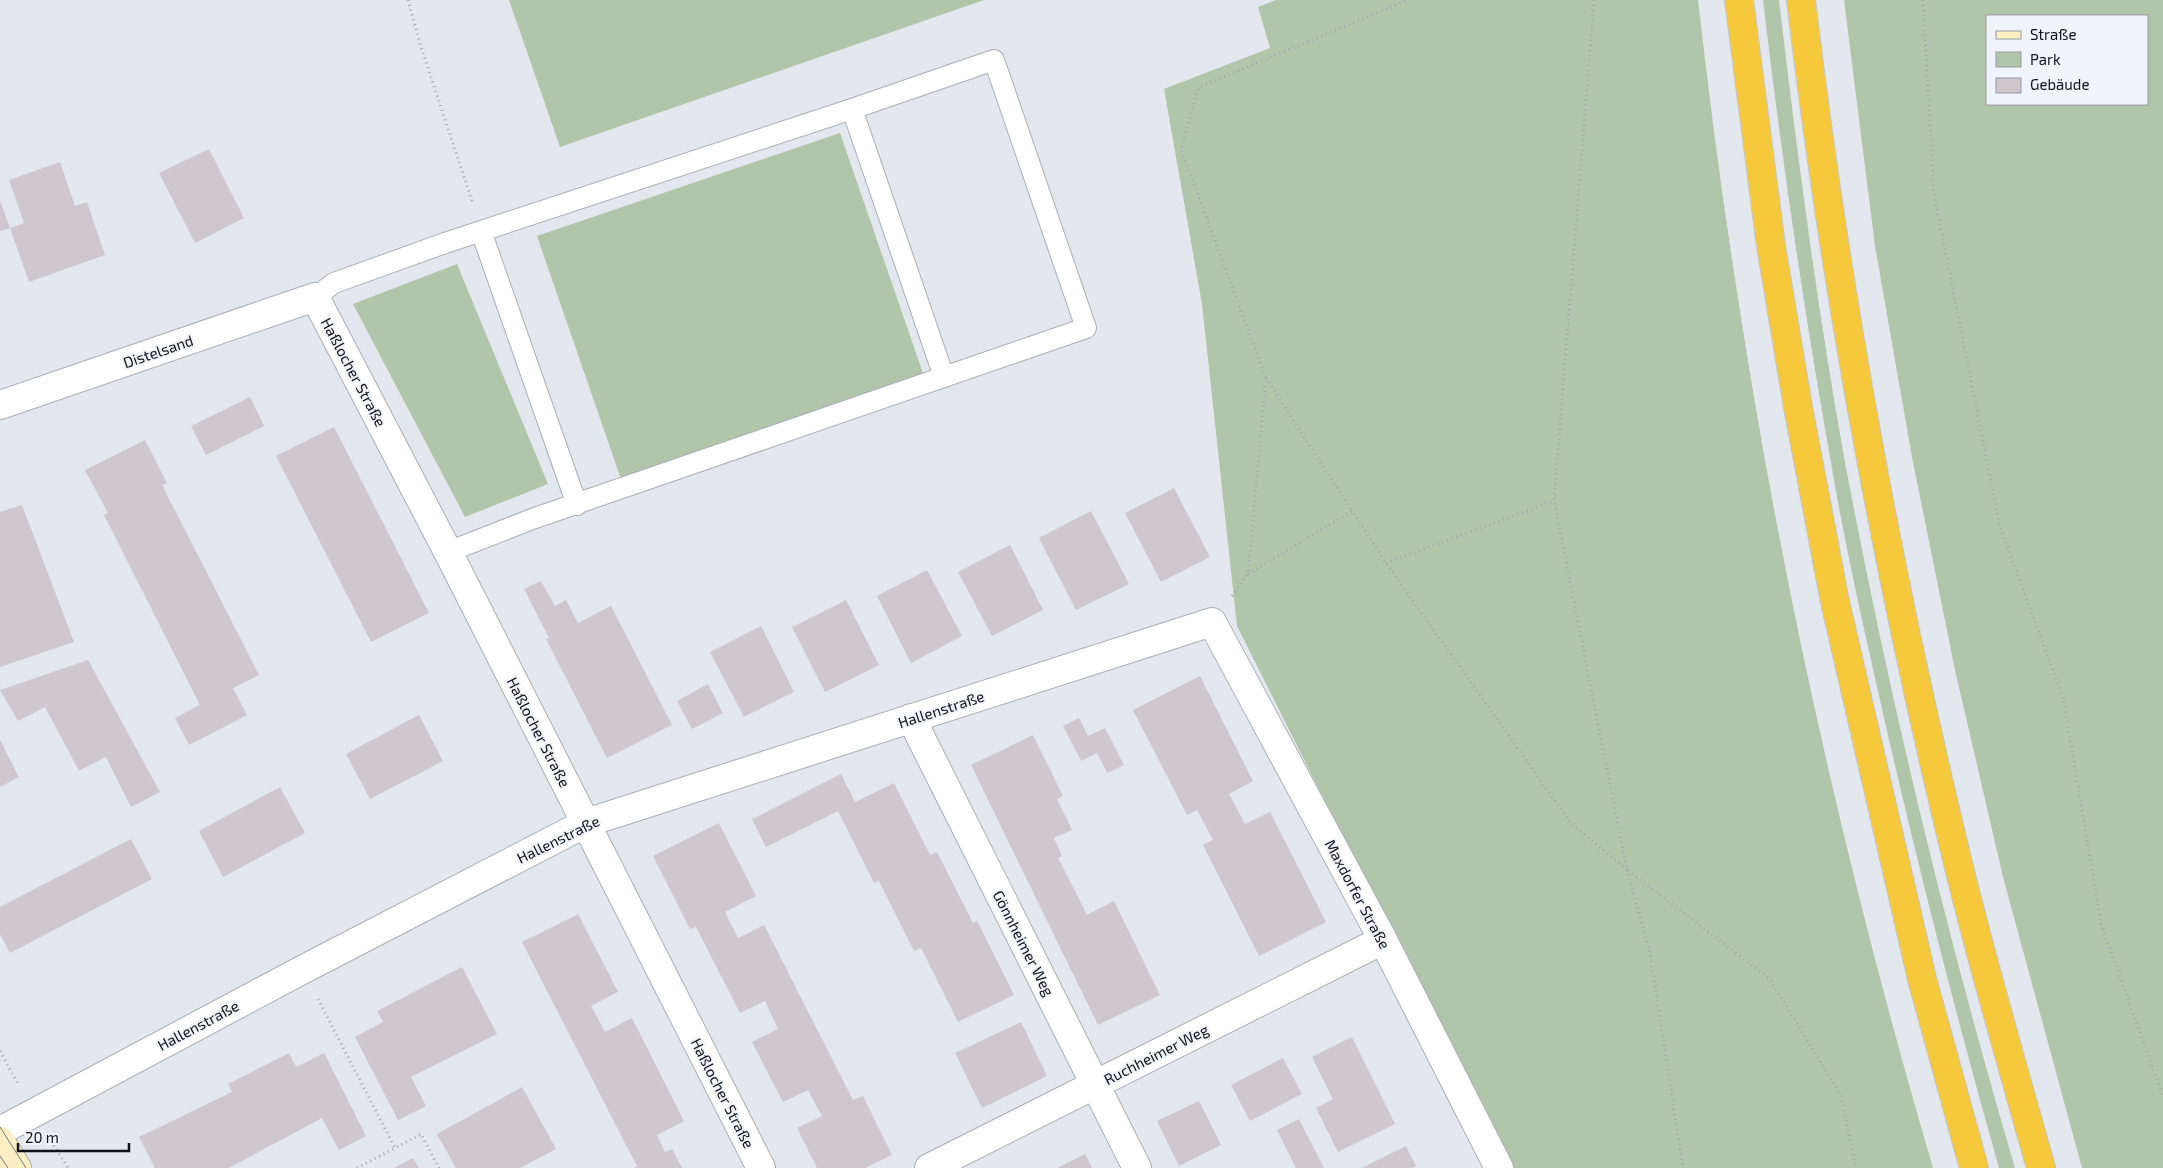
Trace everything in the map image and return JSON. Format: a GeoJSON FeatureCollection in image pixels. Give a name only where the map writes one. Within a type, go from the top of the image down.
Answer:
{"type":"FeatureCollection","features":[{"type":"Feature","properties":{"kind":"highway"},"geometry":{"type":"LineString","coordinates":[[1739,0],[1771,246],[1798,407],[1835,602],[1922,979],[1974,1168]]}},
{"type":"Feature","properties":{"kind":"highway"},"geometry":{"type":"LineString","coordinates":[[1801,0],[1829,215],[1851,352],[1867,442],[1921,707],[1978,943],[2042,1168]]}},
{"type":"Feature","properties":{"kind":"main road"},"geometry":{"type":"LineString","coordinates":[[0,1141],[17,1168]]}},
{"type":"Feature","properties":{"kind":"street","name":"Distelsand"},"geometry":{"type":"LineString","coordinates":[[0,405],[315,297]]}},
{"type":"Feature","properties":{"kind":"street","name":"Haßlocher Straße"},"geometry":{"type":"LineString","coordinates":[[315,297],[448,552],[762,1168]]}},
{"type":"Feature","properties":{"kind":"street","name":"Hallenstraße"},"geometry":{"type":"LineString","coordinates":[[0,1131],[302,970],[586,823],[1212,622]]}},
{"type":"Feature","properties":{"kind":"street","name":"Maxdorfer Straße"},"geometry":{"type":"LineString","coordinates":[[1212,622],[1382,940],[1500,1168]]}},
{"type":"Feature","properties":{"kind":"street","name":"Gönnheimer Weg"},"geometry":{"type":"LineString","coordinates":[[911,718],[1137,1168]]}},
{"type":"Feature","properties":{"kind":"street","name":"Ruchheimer Weg"},"geometry":{"type":"LineString","coordinates":[[929,1168],[1382,940]]}},
{"type":"Feature","properties":{"kind":"lane"},"geometry":{"type":"LineString","coordinates":[[315,297],[334,283],[481,231],[852,109],[994,60],[1086,328],[532,520],[448,552]]}},
{"type":"Feature","properties":{"kind":"lane"},"geometry":{"type":"LineString","coordinates":[[852,109],[944,377]]}},
{"type":"Feature","properties":{"kind":"lane"},"geometry":{"type":"LineString","coordinates":[[481,231],[577,505]]}},
{"type":"Feature","properties":{"kind":"path"},"geometry":{"type":"LineString","coordinates":[[408,0],[421,47],[481,231]]}},
{"type":"Feature","properties":{"kind":"path"},"geometry":{"type":"LineString","coordinates":[[1408,0],[1199,87],[1181,149],[1266,378],[1386,563],[1570,822],[1627,870],[1769,978],[1841,1095],[1856,1168]]}},
{"type":"Feature","properties":{"kind":"path"},"geometry":{"type":"LineString","coordinates":[[1594,0],[1554,501],[1627,870],[1650,953],[1683,1168]]}},
{"type":"Feature","properties":{"kind":"path"},"geometry":{"type":"LineString","coordinates":[[1923,0],[1934,194],[2000,527],[2063,697],[2101,924],[2163,1097]]}},
{"type":"Feature","properties":{"kind":"path"},"geometry":{"type":"LineString","coordinates":[[1248,574],[1266,378]]}},
{"type":"Feature","properties":{"kind":"path"},"geometry":{"type":"LineString","coordinates":[[1386,563],[1554,501]]}},
{"type":"Feature","properties":{"kind":"path"},"geometry":{"type":"LineString","coordinates":[[1212,622],[1248,574],[1352,511]]}},
{"type":"Feature","properties":{"kind":"path"},"geometry":{"type":"LineString","coordinates":[[302,970],[395,1148]]}},
{"type":"Feature","properties":{"kind":"path"},"geometry":{"type":"LineString","coordinates":[[357,1168],[421,1134],[439,1168]]}},
{"type":"Feature","properties":{"kind":"green space"},"geometry":{"type":"Polygon","coordinates":[[[509,0],[984,0],[560,147],[509,0]]]}},
{"type":"Feature","properties":{"kind":"green space"},"geometry":{"type":"Polygon","coordinates":[[[1276,0],[1698,0],[1715,142],[1736,285],[1754,397],[1796,619],[1845,840],[1902,1059],[1933,1168],[1509,1168],[1237,626],[1202,304],[1164,89],[1270,48],[1258,7],[1276,0]]]}},
{"type":"Feature","properties":{"kind":"green space"},"geometry":{"type":"Polygon","coordinates":[[[1763,0],[1779,0],[1800,172],[1825,343],[1844,457],[1880,636],[1920,815],[1942,903],[2015,1168],[1999,1168],[1983,1111],[1923,882],[1861,614],[1835,488],[1811,343],[1777,115],[1763,0]]]}},
{"type":"Feature","properties":{"kind":"green space"},"geometry":{"type":"Polygon","coordinates":[[[1844,0],[2163,0],[2163,1168],[2082,1168],[2003,877],[1955,670],[1912,457],[1875,246],[1844,0]]]}},
{"type":"Feature","properties":{"kind":"green space"},"geometry":{"type":"Polygon","coordinates":[[[840,133],[925,379],[622,482],[537,236],[840,133]]]}},
{"type":"Feature","properties":{"kind":"green space"},"geometry":{"type":"Polygon","coordinates":[[[457,264],[548,484],[465,517],[353,304],[457,264]]]}},
{"type":"Feature","properties":{"kind":"building"},"geometry":{"type":"Polygon","coordinates":[[[209,149],[244,218],[195,243],[159,173],[209,149]]]}},
{"type":"Feature","properties":{"kind":"building"},"geometry":{"type":"Polygon","coordinates":[[[60,162],[75,206],[87,202],[105,255],[29,282],[10,228],[24,223],[9,180],[60,162]]]}},
{"type":"Feature","properties":{"kind":"building"},"geometry":{"type":"Polygon","coordinates":[[[0,201],[10,228],[0,231],[0,201]]]}},
{"type":"Feature","properties":{"kind":"building"},"geometry":{"type":"Polygon","coordinates":[[[250,397],[264,426],[206,455],[191,426],[250,397]]]}},
{"type":"Feature","properties":{"kind":"building"},"geometry":{"type":"Polygon","coordinates":[[[334,427],[429,613],[371,642],[276,456],[334,427]]]}},
{"type":"Feature","properties":{"kind":"building"},"geometry":{"type":"Polygon","coordinates":[[[145,440],[167,483],[162,485],[259,675],[233,688],[247,715],[189,745],[175,718],[200,705],[104,515],[108,513],[85,470],[145,440]]]}},
{"type":"Feature","properties":{"kind":"building"},"geometry":{"type":"Polygon","coordinates":[[[1174,488],[1210,557],[1161,582],[1125,513],[1174,488]]]}},
{"type":"Feature","properties":{"kind":"building"},"geometry":{"type":"Polygon","coordinates":[[[22,505],[74,642],[0,667],[0,512],[22,505]]]}},
{"type":"Feature","properties":{"kind":"building"},"geometry":{"type":"Polygon","coordinates":[[[1091,511],[1129,584],[1076,610],[1039,538],[1091,511]]]}},
{"type":"Feature","properties":{"kind":"building"},"geometry":{"type":"Polygon","coordinates":[[[1010,545],[1043,610],[992,636],[958,572],[1010,545]]]}},
{"type":"Feature","properties":{"kind":"building"},"geometry":{"type":"Polygon","coordinates":[[[927,570],[962,636],[911,663],[877,596],[927,570]]]}},
{"type":"Feature","properties":{"kind":"building"},"geometry":{"type":"Polygon","coordinates":[[[541,581],[555,606],[566,600],[578,623],[611,606],[672,725],[607,758],[546,639],[549,638],[524,589],[541,581]]]}},
{"type":"Feature","properties":{"kind":"building"},"geometry":{"type":"Polygon","coordinates":[[[846,600],[879,665],[825,692],[792,627],[846,600]]]}},
{"type":"Feature","properties":{"kind":"building"},"geometry":{"type":"Polygon","coordinates":[[[761,626],[794,692],[744,717],[710,652],[761,626]]]}},
{"type":"Feature","properties":{"kind":"building"},"geometry":{"type":"Polygon","coordinates":[[[88,660],[160,792],[131,807],[106,757],[79,771],[45,707],[18,721],[0,690],[88,660]]]}},
{"type":"Feature","properties":{"kind":"building"},"geometry":{"type":"Polygon","coordinates":[[[1200,676],[1253,781],[1229,794],[1245,824],[1270,812],[1326,922],[1259,956],[1203,845],[1213,840],[1197,810],[1187,815],[1133,710],[1200,676]]]}},
{"type":"Feature","properties":{"kind":"building"},"geometry":{"type":"Polygon","coordinates":[[[708,684],[723,713],[692,729],[677,701],[708,684]]]}},
{"type":"Feature","properties":{"kind":"building"},"geometry":{"type":"Polygon","coordinates":[[[419,715],[443,761],[370,799],[346,754],[419,715]]]}},
{"type":"Feature","properties":{"kind":"building"},"geometry":{"type":"Polygon","coordinates":[[[1079,718],[1088,736],[1105,728],[1124,765],[1107,773],[1097,753],[1081,761],[1063,726],[1079,718]]]}},
{"type":"Feature","properties":{"kind":"building"},"geometry":{"type":"Polygon","coordinates":[[[1033,735],[1063,796],[1057,799],[1072,830],[1054,838],[1062,856],[1058,858],[1087,915],[1114,901],[1160,995],[1098,1025],[971,765],[1033,735]]]}},
{"type":"Feature","properties":{"kind":"building"},"geometry":{"type":"Polygon","coordinates":[[[0,740],[19,777],[0,787],[0,740]]]}},
{"type":"Feature","properties":{"kind":"building"},"geometry":{"type":"Polygon","coordinates":[[[841,774],[855,802],[894,783],[930,855],[937,852],[973,923],[977,921],[1014,995],[958,1022],[921,948],[914,951],[879,881],[874,883],[838,811],[766,847],[752,819],[841,774]]]}},
{"type":"Feature","properties":{"kind":"building"},"geometry":{"type":"Polygon","coordinates":[[[280,787],[305,833],[223,877],[199,831],[280,787]]]}},
{"type":"Feature","properties":{"kind":"building"},"geometry":{"type":"Polygon","coordinates":[[[719,823],[756,896],[725,912],[738,938],[764,925],[853,1100],[863,1096],[892,1155],[865,1168],[817,1168],[797,1128],[822,1116],[808,1090],[783,1102],[752,1042],[778,1029],[765,1001],[740,1013],[696,927],[690,929],[653,856],[719,823]]]}},
{"type":"Feature","properties":{"kind":"building"},"geometry":{"type":"Polygon","coordinates":[[[131,839],[152,879],[10,953],[0,934],[0,907],[131,839]]]}},
{"type":"Feature","properties":{"kind":"building"},"geometry":{"type":"Polygon","coordinates":[[[578,914],[618,992],[591,1006],[605,1032],[632,1018],[684,1121],[657,1135],[665,1152],[672,1149],[682,1168],[634,1168],[637,1166],[522,942],[578,914]]]}},
{"type":"Feature","properties":{"kind":"building"},"geometry":{"type":"Polygon","coordinates":[[[462,967],[497,1034],[411,1077],[426,1106],[398,1120],[355,1037],[383,1022],[377,1011],[462,967]]]}},
{"type":"Feature","properties":{"kind":"building"},"geometry":{"type":"Polygon","coordinates":[[[1021,1022],[1047,1076],[982,1108],[955,1053],[1021,1022]]]}},
{"type":"Feature","properties":{"kind":"building"},"geometry":{"type":"Polygon","coordinates":[[[1352,1037],[1395,1124],[1338,1152],[1316,1108],[1333,1099],[1312,1057],[1352,1037]]]}},
{"type":"Feature","properties":{"kind":"building"},"geometry":{"type":"Polygon","coordinates":[[[289,1053],[296,1067],[324,1053],[366,1136],[339,1150],[322,1118],[229,1168],[155,1168],[139,1137],[232,1092],[228,1084],[289,1053]]]}},
{"type":"Feature","properties":{"kind":"building"},"geometry":{"type":"Polygon","coordinates":[[[1283,1058],[1302,1094],[1250,1121],[1231,1085],[1283,1058]]]}},
{"type":"Feature","properties":{"kind":"building"},"geometry":{"type":"Polygon","coordinates":[[[522,1087],[556,1149],[520,1168],[456,1168],[437,1134],[522,1087]]]}},
{"type":"Feature","properties":{"kind":"building"},"geometry":{"type":"Polygon","coordinates":[[[1199,1101],[1221,1145],[1179,1166],[1157,1121],[1199,1101]]]}},
{"type":"Feature","properties":{"kind":"building"},"geometry":{"type":"Polygon","coordinates":[[[1299,1119],[1324,1168],[1296,1168],[1277,1130],[1299,1119]]]}},
{"type":"Feature","properties":{"kind":"building"},"geometry":{"type":"Polygon","coordinates":[[[1406,1146],[1416,1166],[1412,1168],[1362,1168],[1406,1146]]]}},
{"type":"Feature","properties":{"kind":"building"},"geometry":{"type":"Polygon","coordinates":[[[1085,1154],[1092,1168],[1057,1168],[1085,1154]]]}},
{"type":"Feature","properties":{"kind":"building"},"geometry":{"type":"Polygon","coordinates":[[[413,1158],[419,1168],[394,1168],[413,1158]]]}},
{"type":"Feature","properties":{"kind":"tram line"},"geometry":{"type":"LineString","coordinates":[[0,1127],[26,1168]]}},
{"type":"Feature","properties":{"kind":"tram line"},"geometry":{"type":"LineString","coordinates":[[0,1156],[8,1168]]}}]}
